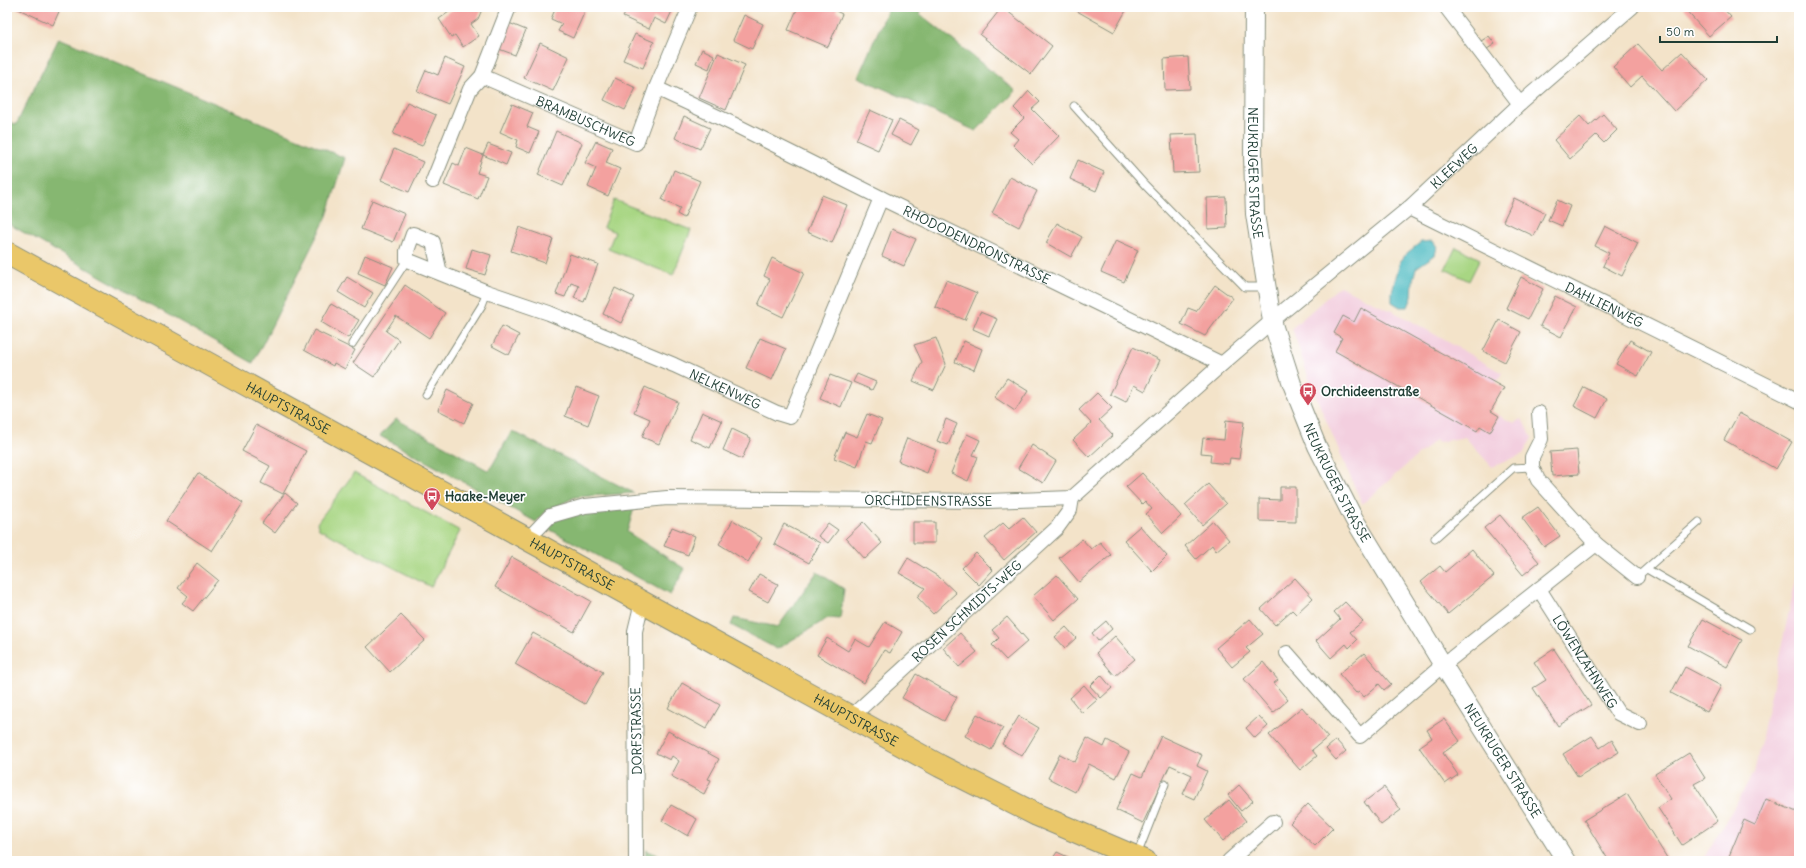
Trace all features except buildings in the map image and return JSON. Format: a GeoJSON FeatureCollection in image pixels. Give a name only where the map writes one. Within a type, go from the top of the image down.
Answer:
{"type":"FeatureCollection","features":[{"type":"Feature","properties":{"kind":"main road","name":"HAUPTSTRASSE"},"geometry":{"type":"LineString","coordinates":[[7,253],[940,766],[1036,815],[1141,859]]}},
{"type":"Feature","properties":{"kind":"street"},"geometry":{"type":"LineString","coordinates":[[433,181],[470,89],[482,76],[509,7]]}},
{"type":"Feature","properties":{"kind":"street","name":"BRAMBUSCHWEG"},"geometry":{"type":"LineString","coordinates":[[482,76],[636,143],[656,88],[690,7]]}},
{"type":"Feature","properties":{"kind":"street","name":"NEUKRUGER STRASSE"},"geometry":{"type":"LineString","coordinates":[[1254,7],[1253,156],[1255,214],[1272,321],[1292,384],[1317,446],[1354,519],[1443,665],[1566,861]]}},
{"type":"Feature","properties":{"kind":"street"},"geometry":{"type":"LineString","coordinates":[[1446,7],[1520,104]]}},
{"type":"Feature","properties":{"kind":"street","name":"KLEEWEG"},"geometry":{"type":"LineString","coordinates":[[1272,321],[1409,208],[1520,104],[1632,7]]}},
{"type":"Feature","properties":{"kind":"street","name":"RHODODENDRONSTRASSE"},"geometry":{"type":"LineString","coordinates":[[656,88],[733,124],[881,198],[1222,364]]}},
{"type":"Feature","properties":{"kind":"street","name":"NELKENWEG"},"geometry":{"type":"LineString","coordinates":[[407,260],[487,292],[549,313],[674,365],[777,413],[790,417],[881,198]]}},
{"type":"Feature","properties":{"kind":"street","name":"DAHLIENWEG"},"geometry":{"type":"LineString","coordinates":[[1409,208],[1799,401]]}},
{"type":"Feature","properties":{"kind":"street"},"geometry":{"type":"LineString","coordinates":[[407,260],[413,234],[433,242],[440,273]]}},
{"type":"Feature","properties":{"kind":"street"},"geometry":{"type":"LineString","coordinates":[[1072,498],[1272,321]]}},
{"type":"Feature","properties":{"kind":"street"},"geometry":{"type":"LineString","coordinates":[[1539,413],[1541,439],[1532,457],[1532,467],[1538,480],[1596,544],[1642,573]]}},
{"type":"Feature","properties":{"kind":"street","name":"ORCHIDEENSTRASSE"},"geometry":{"type":"LineString","coordinates":[[528,539],[550,516],[585,506],[667,498],[988,501],[1072,498]]}},
{"type":"Feature","properties":{"kind":"street","name":"ROSEN SCHMIDTS-WEG"},"geometry":{"type":"LineString","coordinates":[[851,717],[1057,528],[1070,510],[1072,498]]}},
{"type":"Feature","properties":{"kind":"street"},"geometry":{"type":"LineString","coordinates":[[1287,653],[1360,736],[1443,665],[1596,544]]}},
{"type":"Feature","properties":{"kind":"street","name":"LÖWENZAHNWEG"},"geometry":{"type":"LineString","coordinates":[[1539,589],[1618,713],[1640,724]]}},
{"type":"Feature","properties":{"kind":"street","name":"DORFSTRASSE"},"geometry":{"type":"LineString","coordinates":[[636,861],[635,631],[642,602]]}},
{"type":"Feature","properties":{"kind":"street"},"geometry":{"type":"LineString","coordinates":[[1229,861],[1273,822]]}},
{"type":"Feature","properties":{"kind":"lane"},"geometry":{"type":"LineString","coordinates":[[1074,106],[1144,185],[1245,287],[1266,286]]}},
{"type":"Feature","properties":{"kind":"lane"},"geometry":{"type":"LineString","coordinates":[[352,344],[407,260]]}},
{"type":"Feature","properties":{"kind":"lane"},"geometry":{"type":"LineString","coordinates":[[426,395],[482,305],[487,292]]}},
{"type":"Feature","properties":{"kind":"lane"},"geometry":{"type":"LineString","coordinates":[[1435,538],[1513,468],[1532,467]]}},
{"type":"Feature","properties":{"kind":"lane"},"geometry":{"type":"LineString","coordinates":[[1699,522],[1642,573],[1750,629]]}},
{"type":"Feature","properties":{"kind":"lane"},"geometry":{"type":"LineString","coordinates":[[1141,859],[1165,784]]}},
{"type":"Feature","properties":{"kind":"shaded area"},"geometry":{"type":"Polygon","coordinates":[[[1340,286],[1406,318],[1502,373],[1496,383],[1504,388],[1491,411],[1513,423],[1522,419],[1532,438],[1523,454],[1492,467],[1465,437],[1440,442],[1435,440],[1362,504],[1311,385],[1292,328],[1340,286]]]}},
{"type":"Feature","properties":{"kind":"shaded area"},"geometry":{"type":"Polygon","coordinates":[[[1799,565],[1799,861],[1702,861],[1754,773],[1799,565]]]}},
{"type":"Feature","properties":{"kind":"green space"},"geometry":{"type":"Polygon","coordinates":[[[889,7],[923,7],[920,14],[1016,91],[976,131],[858,77],[889,7]]]}},
{"type":"Feature","properties":{"kind":"green space"},"geometry":{"type":"Polygon","coordinates":[[[59,38],[345,158],[327,216],[253,363],[7,223],[7,120],[16,125],[59,38]]]}},
{"type":"Feature","properties":{"kind":"green space"},"geometry":{"type":"Polygon","coordinates":[[[614,200],[691,230],[673,275],[608,249],[615,232],[603,227],[614,200]]]}},
{"type":"Feature","properties":{"kind":"green space"},"geometry":{"type":"Polygon","coordinates":[[[1456,247],[1480,259],[1469,281],[1445,269],[1456,247]]]}},
{"type":"Feature","properties":{"kind":"green space"},"geometry":{"type":"Polygon","coordinates":[[[396,419],[489,471],[512,431],[634,493],[575,497],[546,512],[536,522],[380,436],[396,419]]]}},
{"type":"Feature","properties":{"kind":"green space"},"geometry":{"type":"Polygon","coordinates":[[[354,473],[460,531],[431,587],[319,529],[317,523],[354,473]]]}},
{"type":"Feature","properties":{"kind":"green space"},"geometry":{"type":"Polygon","coordinates":[[[634,508],[627,532],[685,569],[670,595],[547,528],[555,521],[565,516],[588,510],[634,508]]]}},
{"type":"Feature","properties":{"kind":"green space"},"geometry":{"type":"Polygon","coordinates":[[[817,572],[844,589],[840,619],[828,618],[777,649],[731,625],[734,618],[778,627],[817,572]]]}},
{"type":"Feature","properties":{"kind":"green space"},"geometry":{"type":"Polygon","coordinates":[[[646,850],[671,861],[645,861],[646,850]]]}},
{"type":"Feature","properties":{"kind":"water"},"geometry":{"type":"Polygon","coordinates":[[[1433,241],[1437,247],[1435,255],[1416,268],[1413,280],[1412,297],[1408,307],[1400,307],[1392,302],[1392,292],[1400,262],[1407,253],[1421,242],[1433,241]]]}},
{"type":"Feature","properties":{"kind":"place","name":"Orchideenstraße"},"geometry":{"type":"Point","coordinates":[1308,406]}},
{"type":"Feature","properties":{"kind":"place","name":"Haake-Meyer"},"geometry":{"type":"Point","coordinates":[432,511]}}]}
